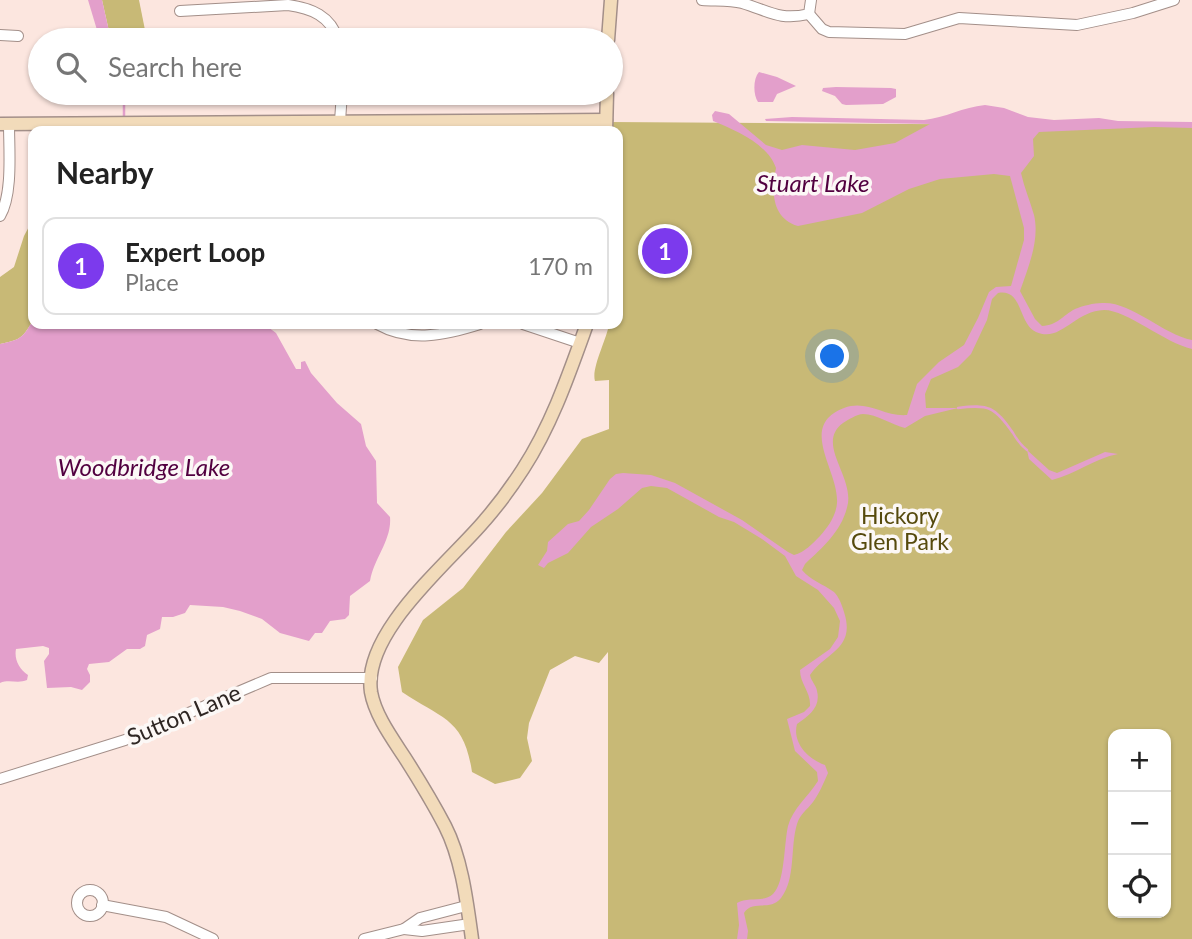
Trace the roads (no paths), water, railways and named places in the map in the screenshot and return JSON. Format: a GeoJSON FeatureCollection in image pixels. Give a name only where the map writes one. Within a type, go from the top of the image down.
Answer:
{"type":"FeatureCollection","features":[{"type":"Feature","properties":{"kind":"street"},"geometry":{"type":"LineString","coordinates":[[609,28],[611,0]]}},
{"type":"Feature","properties":{"kind":"street"},"geometry":{"type":"LineString","coordinates":[[702,0],[740,2],[765,13],[786,17],[810,8],[822,29],[829,32],[891,34],[917,31],[960,18],[1077,25],[1137,12],[1174,0]]}},
{"type":"Feature","properties":{"kind":"street"},"geometry":{"type":"LineString","coordinates":[[1136,0],[1137,12]]}},
{"type":"Feature","properties":{"kind":"street"},"geometry":{"type":"LineString","coordinates":[[180,11],[288,5],[306,7],[323,16],[333,28]]}},
{"type":"Feature","properties":{"kind":"street"},"geometry":{"type":"LineString","coordinates":[[0,35],[18,36]]}},
{"type":"Feature","properties":{"kind":"street"},"geometry":{"type":"LineString","coordinates":[[340,121],[341,105]]}},
{"type":"Feature","properties":{"kind":"street"},"geometry":{"type":"LineString","coordinates":[[0,216],[4,209],[7,188],[5,124],[124,122],[290,126],[340,121],[606,125],[607,105]]}},
{"type":"Feature","properties":{"kind":"street"},"geometry":{"type":"LineString","coordinates":[[389,329],[398,333],[435,336],[461,329]]}},
{"type":"Feature","properties":{"kind":"street"},"geometry":{"type":"LineString","coordinates":[[538,329],[580,343]]}},
{"type":"Feature","properties":{"kind":"street"},"geometry":{"type":"LineString","coordinates":[[472,939],[457,859],[446,829],[379,712],[371,692],[372,678],[378,648],[394,622],[486,520],[523,469],[567,380],[585,329]]}},
{"type":"Feature","properties":{"kind":"street","name":"Sutton Lane"},"geometry":{"type":"LineString","coordinates":[[0,779],[125,740],[271,678],[372,678]]}},
{"type":"Feature","properties":{"kind":"street"},"geometry":{"type":"LineString","coordinates":[[102,905],[166,917],[214,939]]}},
{"type":"Feature","properties":{"kind":"street"},"geometry":{"type":"LineString","coordinates":[[404,929],[420,918],[466,906]]}},
{"type":"Feature","properties":{"kind":"street"},"geometry":{"type":"LineString","coordinates":[[364,939],[404,929],[422,931],[470,924]]}},
{"type":"Feature","properties":{"kind":"water"},"geometry":{"type":"Polygon","coordinates":[[[88,0],[102,0],[108,28],[96,28],[88,0]]]}},
{"type":"Feature","properties":{"kind":"water"},"geometry":{"type":"Polygon","coordinates":[[[759,72],[796,86],[777,94],[773,102],[758,102],[754,87],[759,72]]]}},
{"type":"Feature","properties":{"kind":"water"},"geometry":{"type":"Polygon","coordinates":[[[823,88],[891,88],[896,89],[896,97],[883,104],[846,105],[835,96],[822,91],[823,88]]]}},
{"type":"Feature","properties":{"kind":"water","name":"Stuart Lake"},"geometry":{"type":"Polygon","coordinates":[[[985,105],[1004,108],[1028,117],[1054,120],[1099,118],[1118,121],[1192,122],[1192,128],[1039,132],[1033,139],[1034,156],[1021,173],[1034,215],[1035,234],[1032,254],[1020,291],[1035,319],[1042,326],[1056,322],[1081,307],[1099,303],[1113,304],[1192,340],[1192,349],[1181,346],[1124,315],[1104,310],[1084,315],[1053,333],[1036,332],[1026,322],[1012,296],[998,293],[992,299],[987,320],[971,354],[958,367],[931,379],[925,394],[926,408],[958,408],[925,416],[905,428],[868,414],[861,414],[843,423],[836,431],[834,449],[848,492],[848,503],[837,529],[802,570],[837,596],[847,624],[846,634],[838,649],[810,675],[818,697],[816,706],[797,724],[796,731],[799,744],[813,759],[825,765],[828,773],[813,802],[797,824],[786,890],[777,902],[747,909],[744,913],[747,939],[737,939],[737,903],[769,897],[777,889],[790,820],[818,781],[817,772],[795,751],[787,719],[804,712],[810,706],[800,670],[830,649],[838,637],[840,621],[834,608],[818,590],[796,576],[785,556],[762,539],[667,488],[642,488],[618,509],[591,527],[568,553],[548,563],[544,568],[538,565],[547,551],[548,542],[568,524],[579,521],[610,479],[623,473],[651,475],[675,483],[742,520],[788,552],[794,555],[802,552],[826,529],[836,508],[836,490],[822,437],[823,426],[830,416],[852,406],[907,415],[917,384],[939,362],[964,345],[989,292],[996,287],[1011,286],[1024,240],[1024,228],[1010,176],[994,174],[940,179],[909,189],[862,213],[798,226],[783,217],[775,203],[776,168],[772,159],[750,139],[713,121],[712,115],[715,111],[729,114],[766,145],[782,150],[802,145],[855,150],[895,143],[930,124],[765,119],[792,117],[924,120],[985,105]]]}},
{"type":"Feature","properties":{"kind":"water","name":"Woodbridge Lake"},"geometry":{"type":"Polygon","coordinates":[[[28,328],[271,329],[276,333],[296,369],[301,369],[301,362],[305,361],[311,373],[337,403],[361,424],[366,446],[376,461],[377,503],[390,517],[390,525],[370,581],[350,596],[349,615],[345,619],[330,621],[322,633],[315,633],[309,641],[280,633],[262,619],[240,611],[190,605],[185,613],[162,617],[160,629],[147,635],[145,646],[140,649],[127,649],[109,662],[89,664],[87,669],[90,682],[82,690],[71,687],[47,688],[44,661],[49,654],[49,648],[43,646],[16,649],[18,664],[28,675],[27,680],[0,683],[0,344],[20,337],[28,328]]]}},
{"type":"Feature","properties":{"kind":"water"},"geometry":{"type":"Polygon","coordinates":[[[1027,450],[1049,470],[1057,473],[1105,452],[1118,454],[1052,480],[1029,459],[1027,450]]]}},
{"type":"Feature","properties":{"kind":"waterway"},"geometry":{"type":"LineString","coordinates":[[124,105],[124,121]]}},
{"type":"Feature","properties":{"kind":"waterway"},"geometry":{"type":"LineString","coordinates":[[958,408],[990,409],[1001,418],[1027,450]]}},
{"type":"Feature","properties":{"kind":"place","name":"Expert Loop"},"geometry":{"type":"Point","coordinates":[665,251]}},
{"type":"Feature","properties":{"kind":"park label","name":"Hickory Glen Park"},"geometry":{"type":"Point","coordinates":[900,529]}}]}
